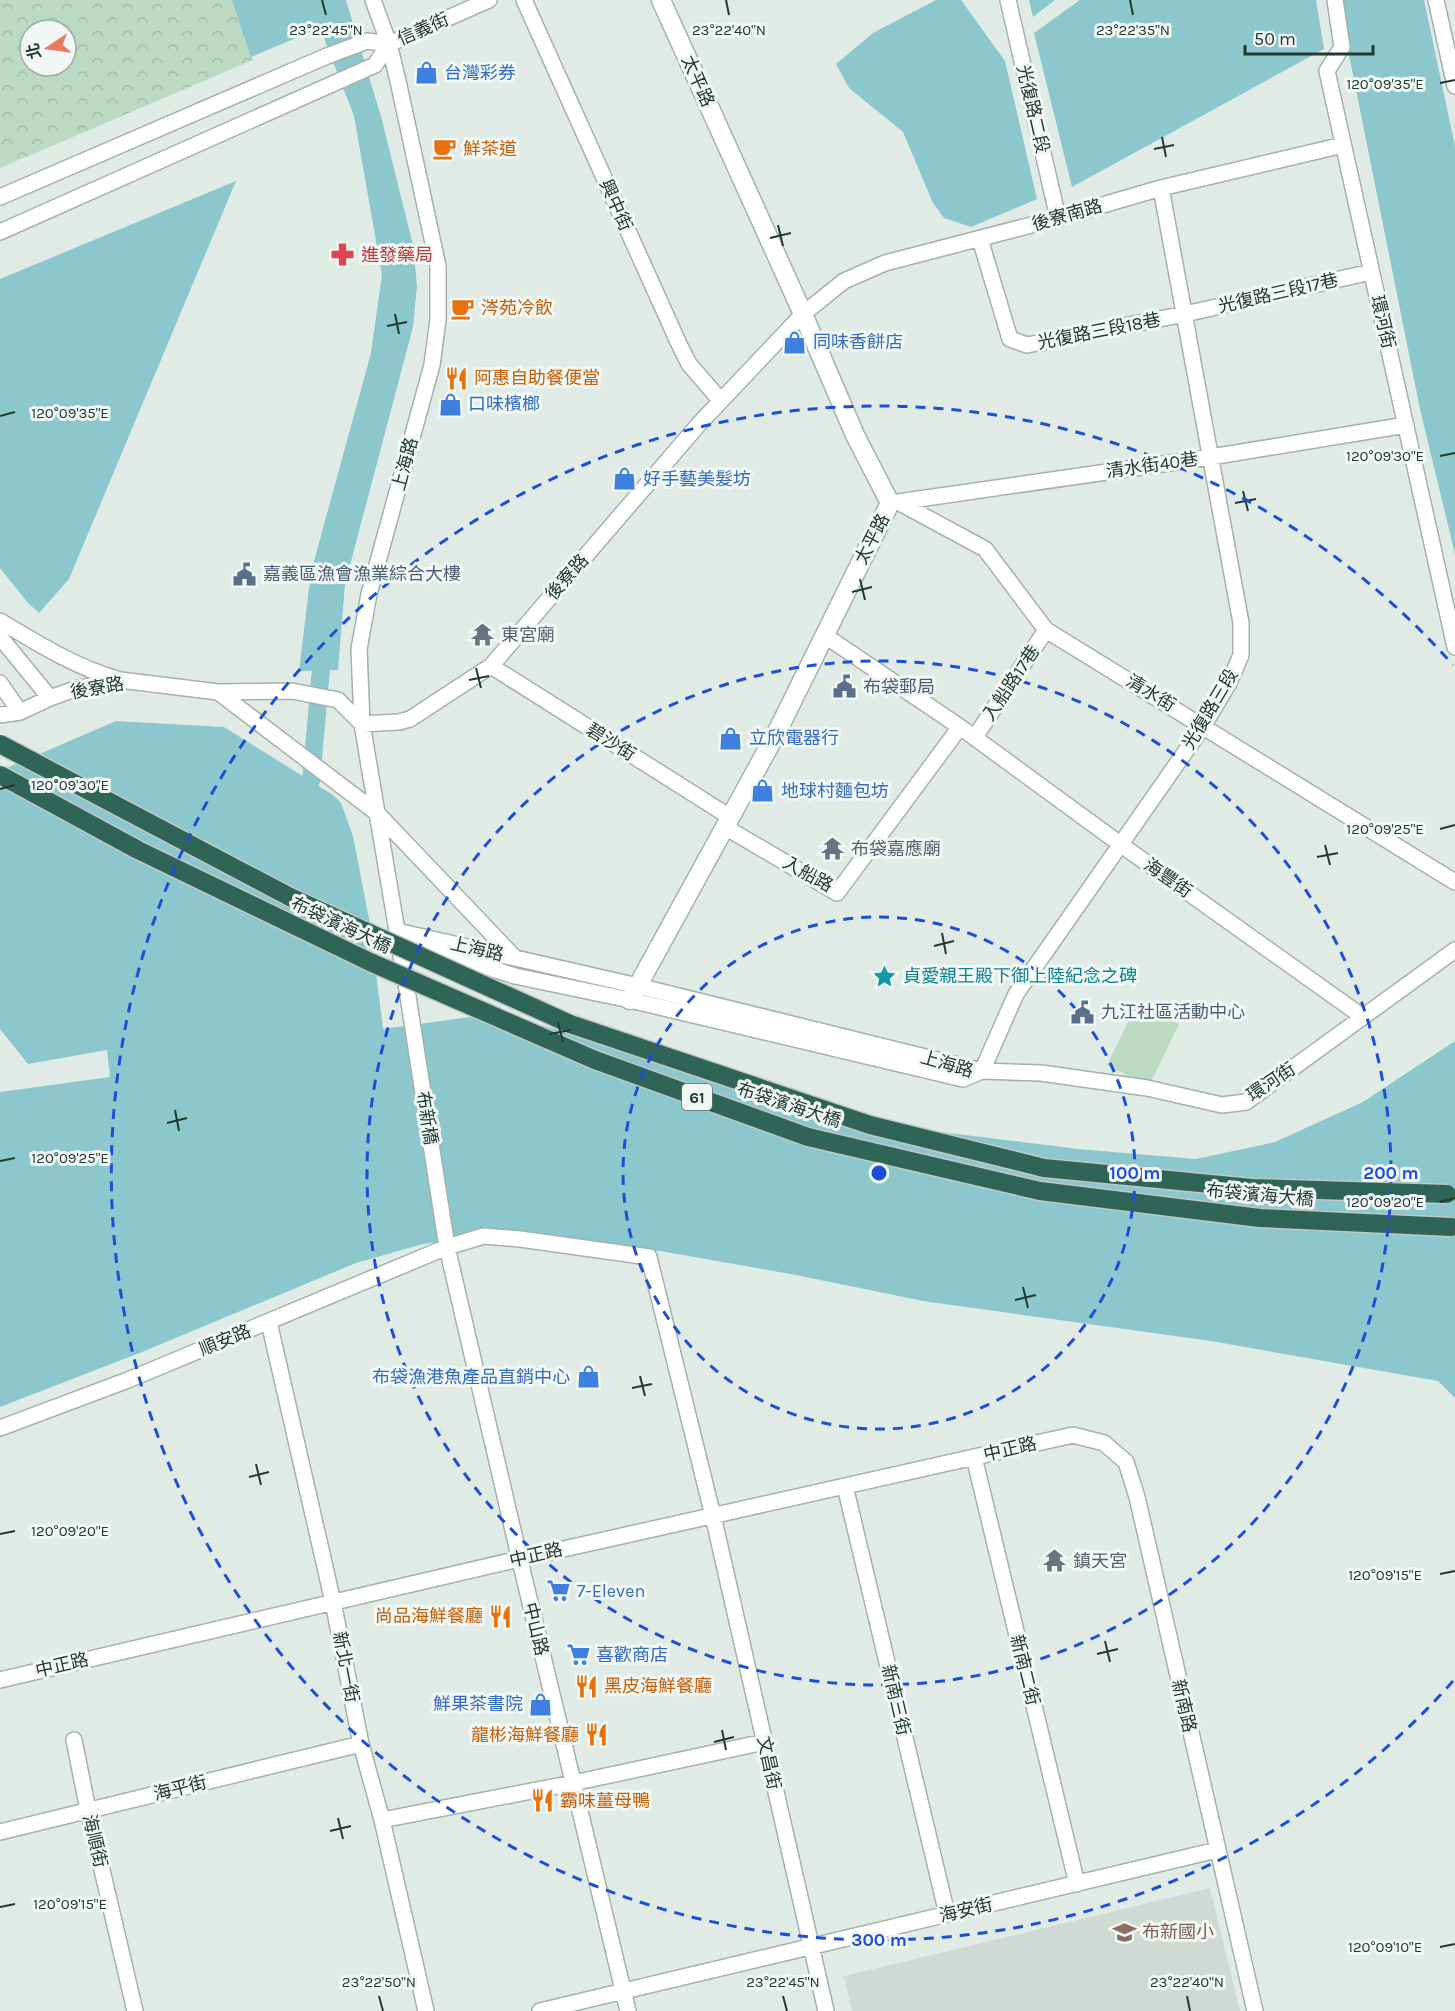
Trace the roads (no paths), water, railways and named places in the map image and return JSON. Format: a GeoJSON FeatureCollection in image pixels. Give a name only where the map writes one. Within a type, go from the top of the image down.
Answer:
{"type":"FeatureCollection","features":[{"type":"Feature","properties":{"kind":"highway","name":"布袋濱海大橋"},"geometry":{"type":"LineString","coordinates":[[0,744],[290,897],[570,1024],[870,1125],[1044,1168],[1252,1188],[1447,1194]]}},
{"type":"Feature","properties":{"kind":"highway","name":"布袋濱海大橋"},"geometry":{"type":"LineString","coordinates":[[0,774],[138,850],[381,967],[595,1060],[808,1137],[1040,1191],[1260,1218],[1451,1227]]}},
{"type":"Feature","properties":{"kind":"main road","name":"太平路"},"geometry":{"type":"LineString","coordinates":[[634,993],[776,734],[890,503],[855,435],[661,0]]}},
{"type":"Feature","properties":{"kind":"street","name":"上海路"},"geometry":{"type":"LineString","coordinates":[[373,0],[389,44],[438,266],[438,320],[432,365],[369,594],[359,649],[362,724],[407,990]]}},
{"type":"Feature","properties":{"kind":"street","name":"信義街"},"geometry":{"type":"LineString","coordinates":[[389,44],[489,0]]}},
{"type":"Feature","properties":{"kind":"street","name":"興中街"},"geometry":{"type":"LineString","coordinates":[[524,0],[679,344],[689,364],[722,401]]}},
{"type":"Feature","properties":{"kind":"street","name":"光復路二段"},"geometry":{"type":"LineString","coordinates":[[1008,0],[1058,218]]}},
{"type":"Feature","properties":{"kind":"street","name":"環河街"},"geometry":{"type":"LineString","coordinates":[[1335,0],[1342,47],[1327,70],[1455,646]]}},
{"type":"Feature","properties":{"kind":"street"},"geometry":{"type":"LineString","coordinates":[[1436,0],[1455,86]]}},
{"type":"Feature","properties":{"kind":"street"},"geometry":{"type":"LineString","coordinates":[[0,197],[327,56],[367,41],[389,44],[375,65],[0,232]]}},
{"type":"Feature","properties":{"kind":"street","name":"後寮南路"},"geometry":{"type":"LineString","coordinates":[[802,314],[844,281],[885,263],[1058,218],[1161,188],[1343,145]]}},
{"type":"Feature","properties":{"kind":"street","name":"光復路三段"},"geometry":{"type":"LineString","coordinates":[[982,1071],[1016,994],[1204,725],[1228,683],[1240,655],[1240,622],[1161,188]]}},
{"type":"Feature","properties":{"kind":"street","name":"光復路三段18巷"},"geometry":{"type":"LineString","coordinates":[[980,238],[1010,339],[1027,345],[1185,314]]}},
{"type":"Feature","properties":{"kind":"street","name":"光復路三段17巷"},"geometry":{"type":"LineString","coordinates":[[1185,314],[1371,272]]}},
{"type":"Feature","properties":{"kind":"street","name":"後寮路"},"geometry":{"type":"LineString","coordinates":[[0,715],[20,712],[75,689],[120,680],[218,692],[292,691],[338,700],[362,724],[399,722],[410,719],[491,666],[699,424],[802,314]]}},
{"type":"Feature","properties":{"kind":"street","name":"清水街40巷"},"geometry":{"type":"LineString","coordinates":[[898,502],[1211,457],[1406,425]]}},
{"type":"Feature","properties":{"kind":"street","name":"清水街"},"geometry":{"type":"LineString","coordinates":[[898,502],[985,549],[1046,630],[1204,725],[1455,882]]}},
{"type":"Feature","properties":{"kind":"street"},"geometry":{"type":"LineString","coordinates":[[0,621],[54,652],[99,674],[120,680]]}},
{"type":"Feature","properties":{"kind":"street","name":"入船路17巷"},"geometry":{"type":"LineString","coordinates":[[975,737],[1046,630]]}},
{"type":"Feature","properties":{"kind":"street"},"geometry":{"type":"LineString","coordinates":[[824,635],[975,737]]}},
{"type":"Feature","properties":{"kind":"street"},"geometry":{"type":"LineString","coordinates":[[0,637],[50,698]]}},
{"type":"Feature","properties":{"kind":"street","name":"碧沙街"},"geometry":{"type":"LineString","coordinates":[[491,666],[727,822]]}},
{"type":"Feature","properties":{"kind":"street"},"geometry":{"type":"LineString","coordinates":[[0,683],[20,712]]}},
{"type":"Feature","properties":{"kind":"street"},"geometry":{"type":"LineString","coordinates":[[218,692],[377,813],[515,958]]}},
{"type":"Feature","properties":{"kind":"street","name":"入船路"},"geometry":{"type":"LineString","coordinates":[[727,822],[837,893],[960,727]]}},
{"type":"Feature","properties":{"kind":"street","name":"海豐街"},"geometry":{"type":"LineString","coordinates":[[975,737],[1120,844],[1363,1017]]}},
{"type":"Feature","properties":{"kind":"street","name":"上海路"},"geometry":{"type":"LineString","coordinates":[[397,931],[515,958],[634,993],[982,1071]]}},
{"type":"Feature","properties":{"kind":"street","name":"上海路"},"geometry":{"type":"LineString","coordinates":[[397,931],[418,945],[515,976],[634,993]]}},
{"type":"Feature","properties":{"kind":"street","name":"環河街"},"geometry":{"type":"LineString","coordinates":[[982,1071],[1041,1073],[1147,1088],[1222,1105],[1246,1102],[1455,950]]}},
{"type":"Feature","properties":{"kind":"street","name":"布新橋"},"geometry":{"type":"LineString","coordinates":[[407,990],[447,1247]]}},
{"type":"Feature","properties":{"kind":"street","name":"順安路"},"geometry":{"type":"LineString","coordinates":[[0,1428],[128,1380],[447,1247],[484,1236],[520,1239],[649,1257],[713,1516]]}},
{"type":"Feature","properties":{"kind":"street","name":"中山路"},"geometry":{"type":"LineString","coordinates":[[447,1247],[519,1559],[628,2011]]}},
{"type":"Feature","properties":{"kind":"street","name":"新北一街"},"geometry":{"type":"LineString","coordinates":[[269,1322],[333,1602],[361,1744],[382,1820],[426,2011]]}},
{"type":"Feature","properties":{"kind":"street","name":"中正路"},"geometry":{"type":"LineString","coordinates":[[0,1680],[519,1559],[1073,1435]]}},
{"type":"Feature","properties":{"kind":"street","name":"新南路"},"geometry":{"type":"LineString","coordinates":[[1073,1435],[1104,1443],[1126,1462],[1137,1497],[1255,2011]]}},
{"type":"Feature","properties":{"kind":"street","name":"新南二街"},"geometry":{"type":"LineString","coordinates":[[974,1457],[1077,1884]]}},
{"type":"Feature","properties":{"kind":"street","name":"新南三街"},"geometry":{"type":"LineString","coordinates":[[845,1486],[947,1914]]}},
{"type":"Feature","properties":{"kind":"street","name":"文昌街"},"geometry":{"type":"LineString","coordinates":[[713,1516],[826,2011]]}},
{"type":"Feature","properties":{"kind":"street","name":"海順街"},"geometry":{"type":"LineString","coordinates":[[74,1740],[135,2011]]}},
{"type":"Feature","properties":{"kind":"street"},"geometry":{"type":"LineString","coordinates":[[382,1820],[573,1783],[764,1742]]}},
{"type":"Feature","properties":{"kind":"street","name":"海平街"},"geometry":{"type":"LineString","coordinates":[[0,1832],[361,1744]]}},
{"type":"Feature","properties":{"kind":"street","name":"海安街"},"geometry":{"type":"LineString","coordinates":[[540,2011],[1217,1850]]}},
{"type":"Feature","properties":{"kind":"water"},"geometry":{"type":"Polygon","coordinates":[[[232,0],[346,0],[382,120],[413,245],[417,286],[413,327],[345,584],[338,670],[299,671],[311,572],[371,353],[382,275],[354,116],[320,28],[251,57],[232,0]]]}},
{"type":"Feature","properties":{"kind":"water"},"geometry":{"type":"Polygon","coordinates":[[[936,0],[961,0],[1005,61],[1037,199],[971,227],[944,218],[933,203],[903,132],[849,88],[836,64],[873,33],[936,0]]]}},
{"type":"Feature","properties":{"kind":"water"},"geometry":{"type":"Polygon","coordinates":[[[1029,0],[1055,0],[1033,17],[1029,0]]]}},
{"type":"Feature","properties":{"kind":"water"},"geometry":{"type":"Polygon","coordinates":[[[1080,0],[1316,0],[1324,49],[1072,187],[1034,33],[1080,0]]]}},
{"type":"Feature","properties":{"kind":"water"},"geometry":{"type":"Polygon","coordinates":[[[1338,0],[1424,0],[1455,146],[1455,554],[1420,409],[1338,0]]]}},
{"type":"Feature","properties":{"kind":"water"},"geometry":{"type":"Polygon","coordinates":[[[236,181],[69,579],[39,613],[0,568],[0,279],[236,181]]]}},
{"type":"Feature","properties":{"kind":"water"},"geometry":{"type":"Polygon","coordinates":[[[116,721],[224,727],[333,795],[341,803],[353,836],[370,924],[383,1029],[499,1013],[712,1074],[932,1131],[1078,1149],[1196,1159],[1275,1142],[1363,1102],[1455,1041],[1455,1398],[1438,1381],[1211,1341],[923,1301],[796,1275],[660,1251],[484,1236],[423,1244],[356,1263],[142,1352],[0,1407],[0,1092],[110,1077],[107,1050],[28,1064],[0,1029],[0,771],[116,721]]]}},
{"type":"Feature","properties":{"kind":"waterway"},"geometry":{"type":"LineString","coordinates":[[311,781],[323,646]]}},
{"type":"Feature","properties":{"kind":"place","name":"台灣彩券"},"geometry":{"type":"Point","coordinates":[426,73]}},
{"type":"Feature","properties":{"kind":"place","name":"鮮茶道"},"geometry":{"type":"Point","coordinates":[445,149]}},
{"type":"Feature","properties":{"kind":"place","name":"進發藥局"},"geometry":{"type":"Point","coordinates":[343,255]}},
{"type":"Feature","properties":{"kind":"place","name":"涔苑冷飲"},"geometry":{"type":"Point","coordinates":[463,308]}},
{"type":"Feature","properties":{"kind":"place","name":"同味香餅店"},"geometry":{"type":"Point","coordinates":[795,342]}},
{"type":"Feature","properties":{"kind":"place","name":"阿惠自助餐便當"},"geometry":{"type":"Point","coordinates":[456,378]}},
{"type":"Feature","properties":{"kind":"place","name":"口味檳榔"},"geometry":{"type":"Point","coordinates":[450,404]}},
{"type":"Feature","properties":{"kind":"place","name":"好手藝美髮坊"},"geometry":{"type":"Point","coordinates":[625,479]}},
{"type":"Feature","properties":{"kind":"place","name":"嘉義區漁會漁業綜合大樓"},"geometry":{"type":"Point","coordinates":[245,574]}},
{"type":"Feature","properties":{"kind":"place","name":"東宮廟"},"geometry":{"type":"Point","coordinates":[483,635]}},
{"type":"Feature","properties":{"kind":"place","name":"布袋郵局"},"geometry":{"type":"Point","coordinates":[845,687]}},
{"type":"Feature","properties":{"kind":"place","name":"立欣電器行"},"geometry":{"type":"Point","coordinates":[731,738]}},
{"type":"Feature","properties":{"kind":"place","name":"地球村麵包坊"},"geometry":{"type":"Point","coordinates":[763,791]}},
{"type":"Feature","properties":{"kind":"place","name":"布袋嘉應廟"},"geometry":{"type":"Point","coordinates":[833,849]}},
{"type":"Feature","properties":{"kind":"place","name":"貞愛親王殿下御上陸紀念之碑"},"geometry":{"type":"Point","coordinates":[885,976]}},
{"type":"Feature","properties":{"kind":"place","name":"九江社區活動中心"},"geometry":{"type":"Point","coordinates":[1083,1012]}},
{"type":"Feature","properties":{"kind":"place","name":"布袋漁港魚產品直銷中心"},"geometry":{"type":"Point","coordinates":[588,1377]}},
{"type":"Feature","properties":{"kind":"place","name":"鎮天宮"},"geometry":{"type":"Point","coordinates":[1055,1561]}},
{"type":"Feature","properties":{"kind":"place","name":"7-Eleven"},"geometry":{"type":"Point","coordinates":[559,1591]}},
{"type":"Feature","properties":{"kind":"place","name":"尚品海鮮餐廳"},"geometry":{"type":"Point","coordinates":[501,1616]}},
{"type":"Feature","properties":{"kind":"place","name":"喜歡商店"},"geometry":{"type":"Point","coordinates":[578,1655]}},
{"type":"Feature","properties":{"kind":"place","name":"黑皮海鮮餐廳"},"geometry":{"type":"Point","coordinates":[586,1686]}},
{"type":"Feature","properties":{"kind":"place","name":"鮮果茶書院"},"geometry":{"type":"Point","coordinates":[541,1704]}},
{"type":"Feature","properties":{"kind":"place","name":"龍彬海鮮餐廳"},"geometry":{"type":"Point","coordinates":[597,1735]}},
{"type":"Feature","properties":{"kind":"place","name":"霸味薑母鴨"},"geometry":{"type":"Point","coordinates":[542,1801]}},
{"type":"Feature","properties":{"kind":"place","name":"布新國小"},"geometry":{"type":"Point","coordinates":[1124,1932]}}]}
